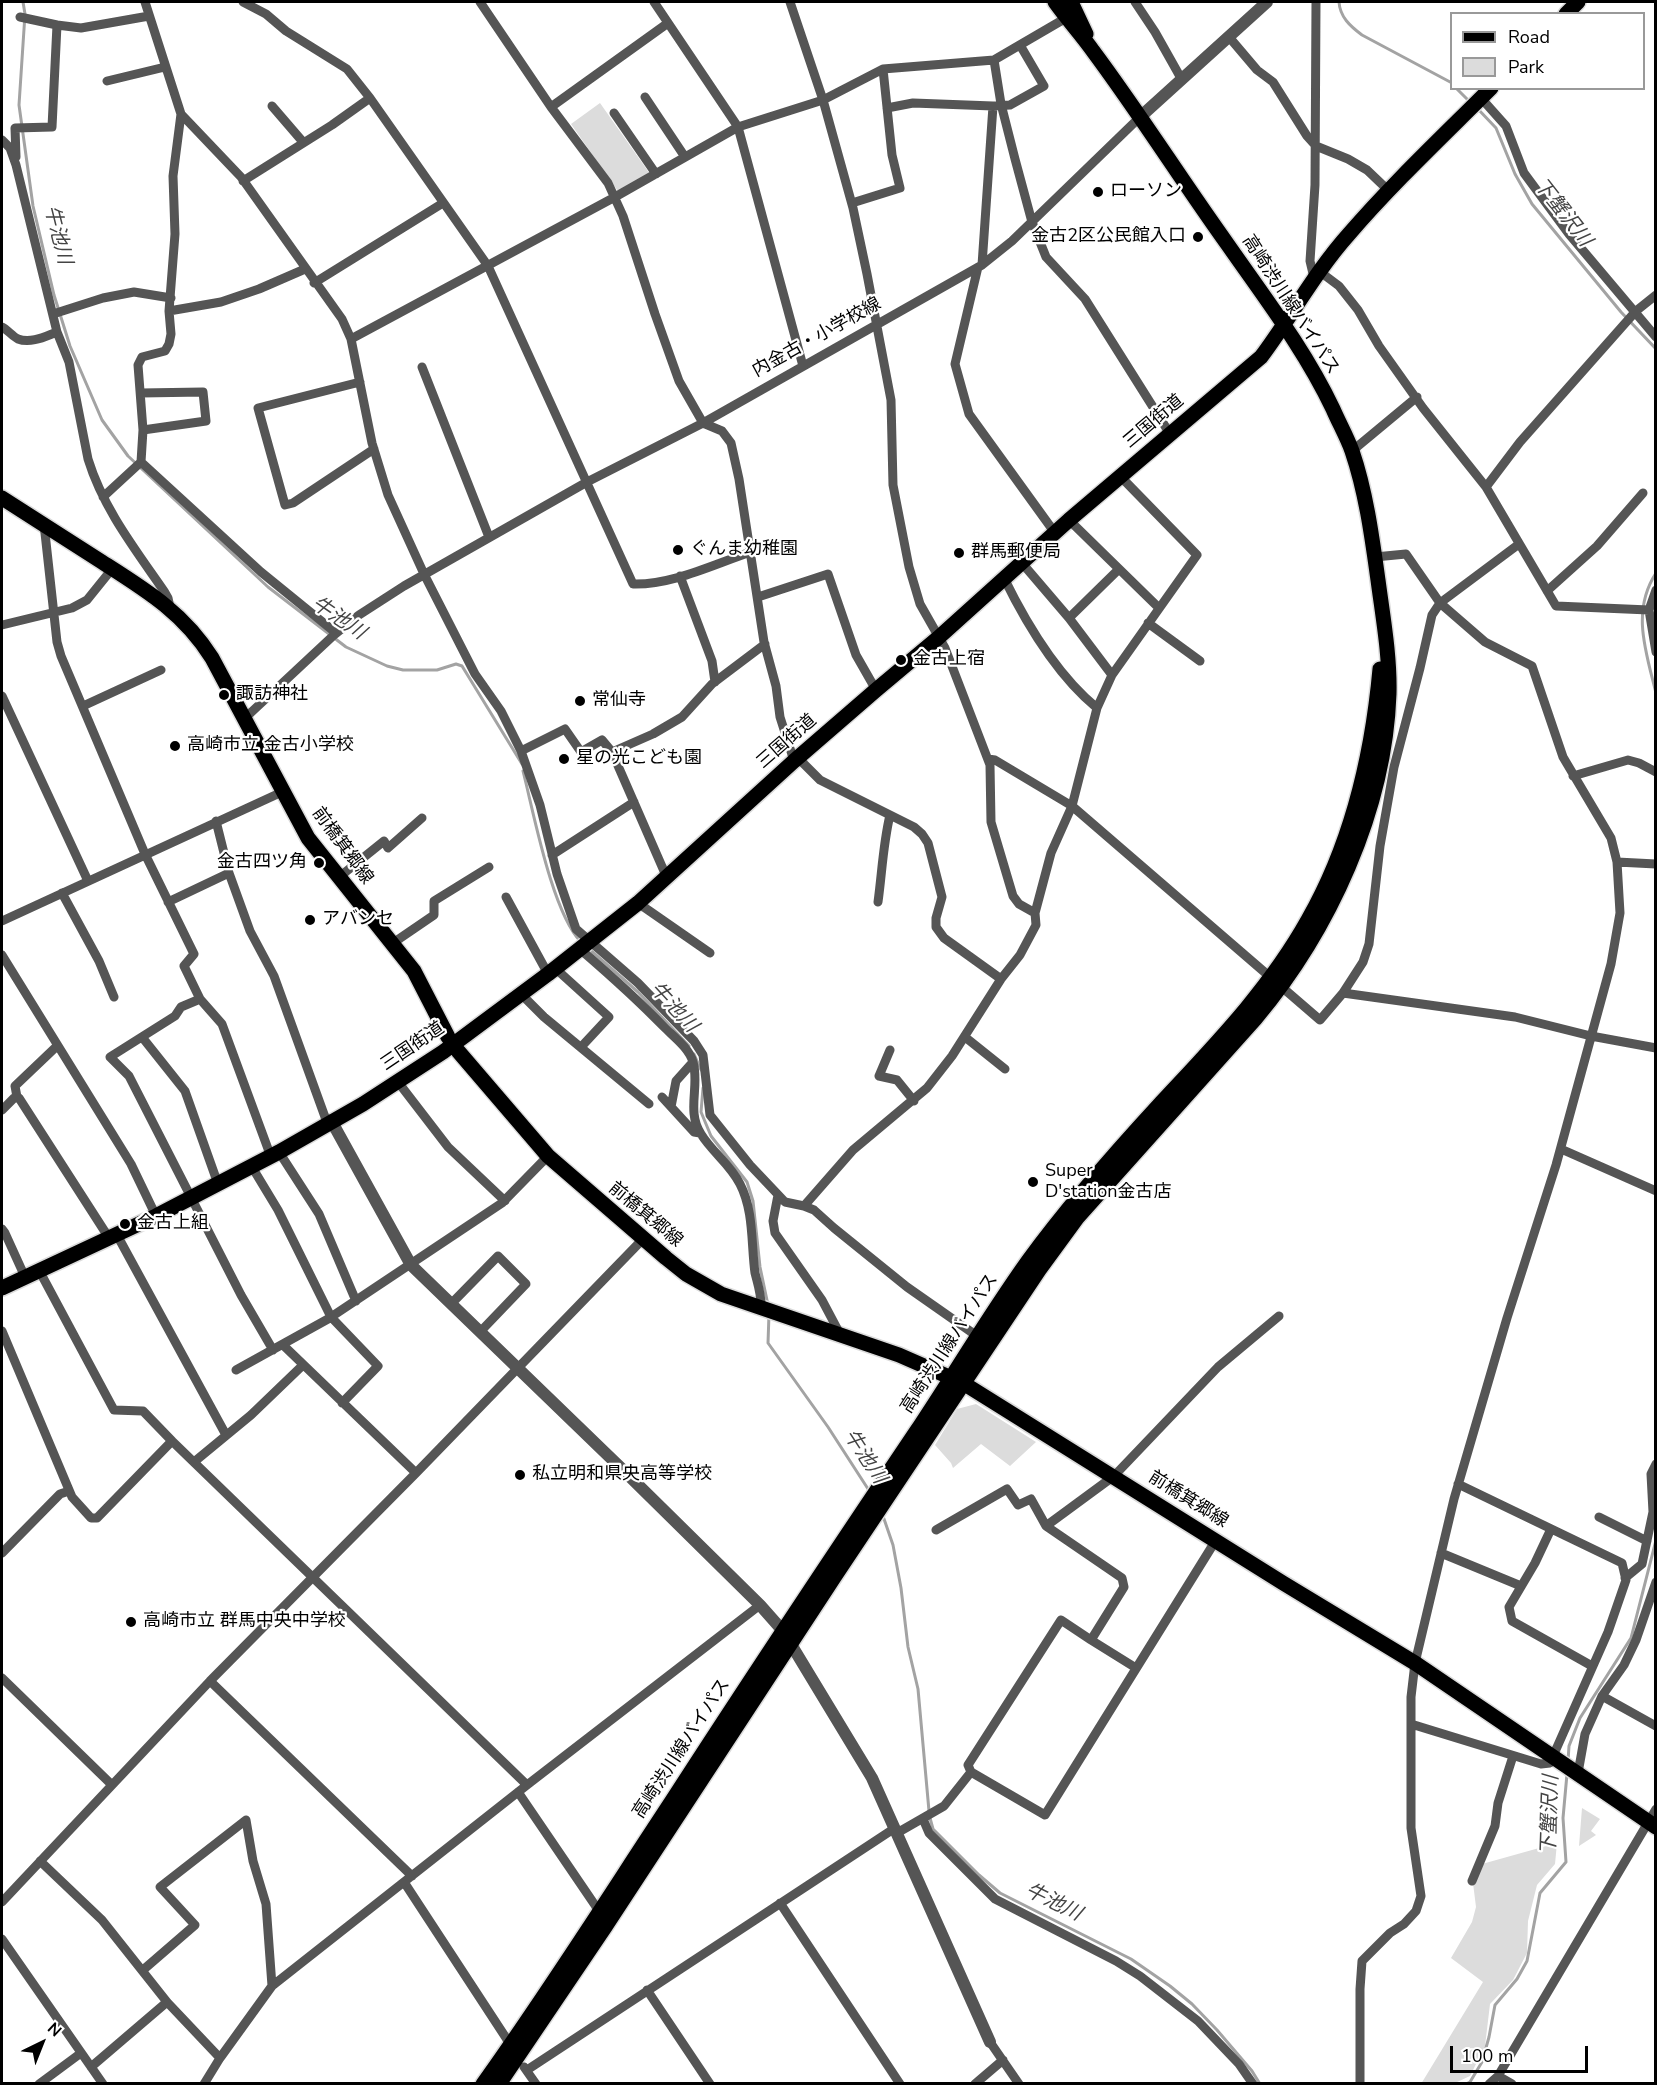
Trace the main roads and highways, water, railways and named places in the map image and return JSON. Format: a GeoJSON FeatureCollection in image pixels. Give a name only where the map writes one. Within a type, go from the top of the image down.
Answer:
{"type":"FeatureCollection","features":[{"type":"Feature","properties":{"kind":"main road","name":"高崎渋川線バイパス"},"geometry":{"type":"LineString","coordinates":[[483,2084],[871,1510],[877,1489],[919,1427],[1077,1218],[1256,1018],[1324,890],[1345,841],[1357,804],[1376,711],[1382,612],[1368,515],[1352,451],[1332,407],[1285,326],[1093,51],[1055,2]]}},
{"type":"Feature","properties":{"kind":"main road","name":"高崎渋川線バイパス"},"geometry":{"type":"LineString","coordinates":[[1071,2],[1093,51]]}},
{"type":"Feature","properties":{"kind":"main road","name":"三国街道"},"geometry":{"type":"LineString","coordinates":[[2,1288],[156,1216],[252,1167],[332,1122],[398,1082],[453,1044],[586,945],[667,878],[711,835],[876,690],[939,638],[1069,520],[1255,363],[1285,326],[1317,275],[1348,234],[1486,93]]}},
{"type":"Feature","properties":{"kind":"main road","name":"前橋箕郷線"},"geometry":{"type":"LineString","coordinates":[[2,498],[170,608],[199,637],[308,838],[414,970],[453,1044],[548,1156],[686,1274],[730,1298],[899,1355],[957,1379],[1415,1663],[1653,1820]]}},
{"type":"Feature","properties":{"kind":"main road","name":"高崎渋川線バイパス"},"geometry":{"type":"LineString","coordinates":[[871,1510],[884,1503],[957,1379],[976,1336],[1067,1209],[1246,1010],[1276,982]]}},
{"type":"Feature","properties":{"kind":"main road","name":"高崎渋川線バイパス"},"geometry":{"type":"LineString","coordinates":[[499,2084],[522,2064],[786,1638]]}},
{"type":"Feature","properties":{"kind":"waterway","name":"牛池川"},"geometry":{"type":"LineString","coordinates":[[23,2],[25,14],[19,105],[33,206],[54,295],[70,346],[102,420],[128,456],[268,587],[346,647],[387,666],[403,670],[437,670],[456,664],[462,666],[522,764]]}},
{"type":"Feature","properties":{"kind":"waterway","name":"下蟹沢川"},"geometry":{"type":"LineString","coordinates":[[1339,2],[1346,21],[1362,35],[1450,82]]}},
{"type":"Feature","properties":{"kind":"waterway","name":"下蟹沢川"},"geometry":{"type":"LineString","coordinates":[[1458,90],[1470,102]]}},
{"type":"Feature","properties":{"kind":"waterway","name":"下蟹沢川"},"geometry":{"type":"LineString","coordinates":[[1477,108],[1496,128],[1515,174],[1532,204],[1621,312],[1656,349]]}},
{"type":"Feature","properties":{"kind":"waterway","name":"下蟹沢川"},"geometry":{"type":"LineString","coordinates":[[1656,573],[1648,587],[1642,617],[1645,647],[1656,693]]}},
{"type":"Feature","properties":{"kind":"waterway","name":"牛池川"},"geometry":{"type":"LineString","coordinates":[[523,771],[553,886],[561,909],[581,942]]}},
{"type":"Feature","properties":{"kind":"waterway","name":"牛池川"},"geometry":{"type":"LineString","coordinates":[[588,948],[638,992],[689,1046]]}},
{"type":"Feature","properties":{"kind":"waterway","name":"牛池川"},"geometry":{"type":"LineString","coordinates":[[694,1054],[701,1070]]}},
{"type":"Feature","properties":{"kind":"waterway","name":"牛池川"},"geometry":{"type":"LineString","coordinates":[[703,1088],[701,1112],[711,1136],[747,1182],[753,1201],[760,1267],[768,1305]]}},
{"type":"Feature","properties":{"kind":"waterway","name":"牛池川"},"geometry":{"type":"LineString","coordinates":[[769,1314],[768,1343],[828,1427],[870,1492]]}},
{"type":"Feature","properties":{"kind":"waterway","name":"牛池川"},"geometry":{"type":"LineString","coordinates":[[883,1516],[893,1545],[908,1647],[918,1689],[929,1811]]}},
{"type":"Feature","properties":{"kind":"waterway","name":"下蟹沢川"},"geometry":{"type":"LineString","coordinates":[[1568,1761],[1569,1746],[1580,1718],[1631,1638],[1656,1540]]}},
{"type":"Feature","properties":{"kind":"waterway","name":"下蟹沢川"},"geometry":{"type":"LineString","coordinates":[[1466,2084],[1470,2082],[1482,2062],[1495,2005],[1517,1979],[1527,1961],[1540,1893],[1566,1862],[1563,1818],[1567,1774]]}},
{"type":"Feature","properties":{"kind":"waterway","name":"牛池川"},"geometry":{"type":"LineString","coordinates":[[930,1818],[933,1829],[1000,1893],[1131,1959],[1170,1986],[1192,2004],[1217,2030],[1252,2071],[1260,2084]]}},
{"type":"Feature","properties":{"kind":"place","name":"ローソン"},"geometry":{"type":"Point","coordinates":[1098,192]}},
{"type":"Feature","properties":{"kind":"place","name":"金古2区公民館入口"},"geometry":{"type":"Point","coordinates":[1198,237]}},
{"type":"Feature","properties":{"kind":"place","name":"ぐんま幼稚園"},"geometry":{"type":"Point","coordinates":[678,550]}},
{"type":"Feature","properties":{"kind":"place","name":"群馬郵便局"},"geometry":{"type":"Point","coordinates":[959,553]}},
{"type":"Feature","properties":{"kind":"place","name":"金古上宿"},"geometry":{"type":"Point","coordinates":[901,660]}},
{"type":"Feature","properties":{"kind":"place","name":"諏訪神社"},"geometry":{"type":"Point","coordinates":[224,695]}},
{"type":"Feature","properties":{"kind":"place","name":"常仙寺"},"geometry":{"type":"Point","coordinates":[580,701]}},
{"type":"Feature","properties":{"kind":"place","name":"高崎市立 金古小学校"},"geometry":{"type":"Point","coordinates":[175,746]}},
{"type":"Feature","properties":{"kind":"place","name":"星の光こども園"},"geometry":{"type":"Point","coordinates":[564,759]}},
{"type":"Feature","properties":{"kind":"place","name":"金古四ツ角"},"geometry":{"type":"Point","coordinates":[319,863]}},
{"type":"Feature","properties":{"kind":"place","name":"アバンセ"},"geometry":{"type":"Point","coordinates":[310,920]}},
{"type":"Feature","properties":{"kind":"place","name":"Super D'station金古店"},"geometry":{"type":"Point","coordinates":[1033,1182]}},
{"type":"Feature","properties":{"kind":"place","name":"金古上組"},"geometry":{"type":"Point","coordinates":[125,1224]}},
{"type":"Feature","properties":{"kind":"place","name":"私立明和県央高等学校"},"geometry":{"type":"Point","coordinates":[520,1475]}},
{"type":"Feature","properties":{"kind":"place","name":"高崎市立 群馬中央中学校"},"geometry":{"type":"Point","coordinates":[131,1622]}}]}
